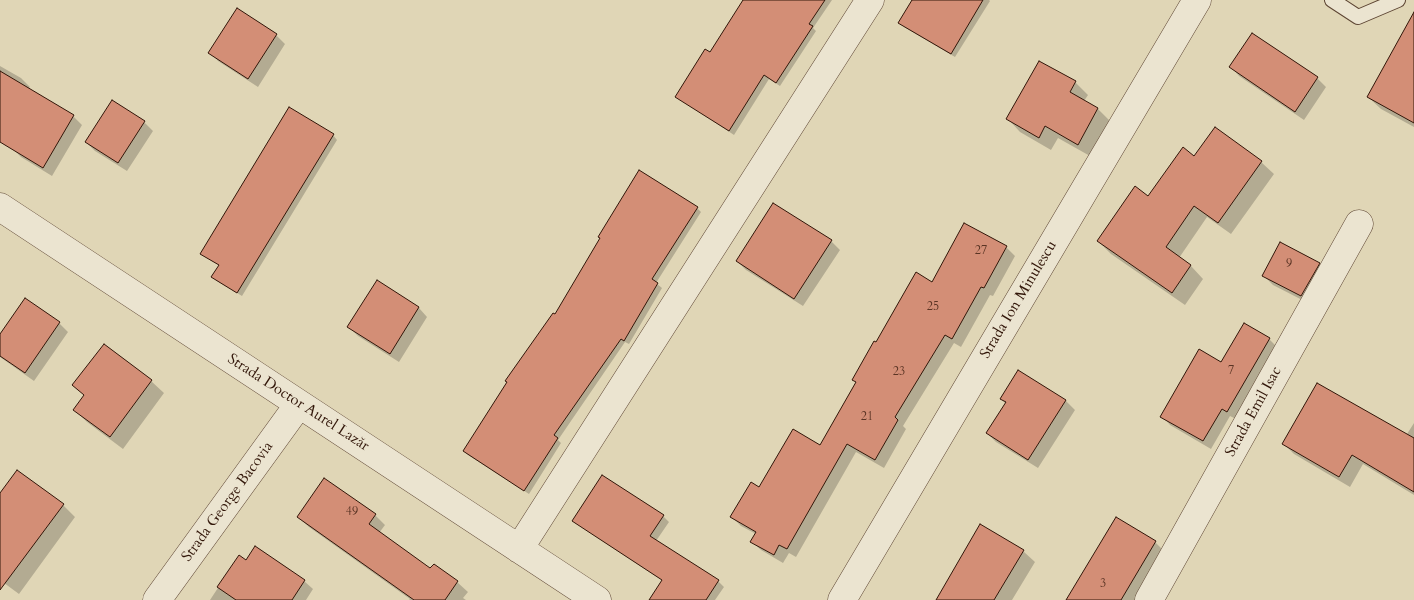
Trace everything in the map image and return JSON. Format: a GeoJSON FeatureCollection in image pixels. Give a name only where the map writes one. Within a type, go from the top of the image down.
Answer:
{"type":"FeatureCollection","features":[{"type":"Feature","properties":{"kind":"street"},"geometry":{"type":"LineString","coordinates":[[519,549],[870,0]]}},
{"type":"Feature","properties":{"kind":"street","name":"Strada Ion Minulescu"},"geometry":{"type":"LineString","coordinates":[[842,600],[1197,0]]}},
{"type":"Feature","properties":{"kind":"street","name":"Strada Doctor Aurel Lazăr"},"geometry":{"type":"LineString","coordinates":[[0,207],[597,600]]}},
{"type":"Feature","properties":{"kind":"street","name":"Strada Emil Isac"},"geometry":{"type":"LineString","coordinates":[[1150,600],[1359,224]]}},
{"type":"Feature","properties":{"kind":"street","name":"Strada George Bacovia"},"geometry":{"type":"LineString","coordinates":[[157,600],[299,404]]}},
{"type":"Feature","properties":{"kind":"lane"},"geometry":{"type":"LineString","coordinates":[[1332,0],[1358,17],[1398,0]]}},
{"type":"Feature","properties":{"kind":"building"},"geometry":{"type":"Polygon","coordinates":[[[743,0],[825,0],[809,24],[813,26],[776,83],[764,75],[729,131],[675,97],[705,49],[710,52],[743,0]]]}},
{"type":"Feature","properties":{"kind":"building"},"geometry":{"type":"Polygon","coordinates":[[[912,0],[983,0],[951,54],[898,23],[912,0]]]}},
{"type":"Feature","properties":{"kind":"building"},"geometry":{"type":"Polygon","coordinates":[[[237,8],[277,34],[248,79],[208,53],[237,8]]]}},
{"type":"Feature","properties":{"kind":"building"},"geometry":{"type":"Polygon","coordinates":[[[1414,12],[1414,123],[1367,97],[1414,12]]]}},
{"type":"Feature","properties":{"kind":"building"},"geometry":{"type":"Polygon","coordinates":[[[1252,33],[1318,77],[1295,112],[1229,67],[1252,33]]]}},
{"type":"Feature","properties":{"kind":"building"},"geometry":{"type":"Polygon","coordinates":[[[1039,61],[1076,81],[1070,92],[1098,108],[1078,145],[1045,126],[1039,138],[1006,119],[1039,61]]]}},
{"type":"Feature","properties":{"kind":"building"},"geometry":{"type":"Polygon","coordinates":[[[0,71],[74,115],[43,168],[0,142],[0,71]]]}},
{"type":"Feature","properties":{"kind":"building"},"geometry":{"type":"Polygon","coordinates":[[[112,100],[145,121],[118,163],[85,142],[112,100]]]}},
{"type":"Feature","properties":{"kind":"building"},"geometry":{"type":"Polygon","coordinates":[[[289,107],[334,134],[237,293],[211,277],[219,265],[200,254],[289,107]]]}},
{"type":"Feature","properties":{"kind":"building"},"geometry":{"type":"Polygon","coordinates":[[[1215,127],[1262,161],[1218,223],[1194,206],[1166,247],[1191,265],[1172,293],[1097,241],[1135,186],[1148,196],[1183,147],[1194,156],[1215,127]]]}},
{"type":"Feature","properties":{"kind":"building"},"geometry":{"type":"Polygon","coordinates":[[[639,170],[698,207],[652,279],[658,283],[624,341],[621,339],[554,435],[558,438],[524,491],[463,451],[507,382],[505,381],[553,313],[555,314],[600,238],[598,237],[639,170]]]}},
{"type":"Feature","properties":{"kind":"building"},"geometry":{"type":"Polygon","coordinates":[[[773,203],[832,240],[794,299],[736,261],[773,203]]]}},
{"type":"Feature","properties":{"kind":"building"},"geometry":{"type":"Polygon","coordinates":[[[964,223],[1007,246],[984,288],[981,287],[952,339],[945,335],[895,417],[898,420],[875,460],[847,444],[787,549],[779,545],[774,555],[750,542],[756,532],[730,517],[751,482],[759,487],[793,429],[820,445],[856,382],[852,380],[916,272],[932,282],[964,223]]]}},
{"type":"Feature","properties":{"kind":"building"},"geometry":{"type":"Polygon","coordinates":[[[1280,242],[1320,263],[1301,296],[1262,276],[1280,242]]]}},
{"type":"Feature","properties":{"kind":"building"},"geometry":{"type":"Polygon","coordinates":[[[377,280],[419,307],[390,354],[347,327],[377,280]]]}},
{"type":"Feature","properties":{"kind":"building"},"geometry":{"type":"Polygon","coordinates":[[[25,298],[60,322],[25,373],[0,356],[0,334],[25,298]]]}},
{"type":"Feature","properties":{"kind":"building"},"geometry":{"type":"Polygon","coordinates":[[[1244,323],[1270,338],[1227,412],[1222,409],[1203,441],[1160,417],[1199,349],[1221,362],[1244,323]]]}},
{"type":"Feature","properties":{"kind":"building"},"geometry":{"type":"Polygon","coordinates":[[[104,344],[152,380],[110,437],[73,410],[84,395],[72,385],[104,344]]]}},
{"type":"Feature","properties":{"kind":"building"},"geometry":{"type":"Polygon","coordinates":[[[1018,370],[1066,400],[1028,460],[986,433],[1006,402],[1000,399],[1018,370]]]}},
{"type":"Feature","properties":{"kind":"building"},"geometry":{"type":"Polygon","coordinates":[[[1317,383],[1414,438],[1414,492],[1352,455],[1339,477],[1282,444],[1317,383]]]}},
{"type":"Feature","properties":{"kind":"building"},"geometry":{"type":"Polygon","coordinates":[[[17,470],[64,504],[0,590],[0,493],[17,470]]]}},
{"type":"Feature","properties":{"kind":"building"},"geometry":{"type":"Polygon","coordinates":[[[602,475],[664,515],[650,536],[719,580],[706,600],[649,600],[662,580],[572,521],[602,475]]]}},
{"type":"Feature","properties":{"kind":"building"},"geometry":{"type":"Polygon","coordinates":[[[324,478],[376,514],[369,524],[430,568],[434,564],[458,581],[445,600],[414,600],[297,517],[324,478]]]}},
{"type":"Feature","properties":{"kind":"building"},"geometry":{"type":"Polygon","coordinates":[[[1116,517],[1156,541],[1121,600],[1066,600],[1116,517]]]}},
{"type":"Feature","properties":{"kind":"building"},"geometry":{"type":"Polygon","coordinates":[[[980,524],[1024,550],[994,600],[936,600],[980,524]]]}},
{"type":"Feature","properties":{"kind":"building"},"geometry":{"type":"Polygon","coordinates":[[[255,546],[305,580],[292,600],[236,600],[217,587],[239,555],[246,560],[255,546]]]}}]}
